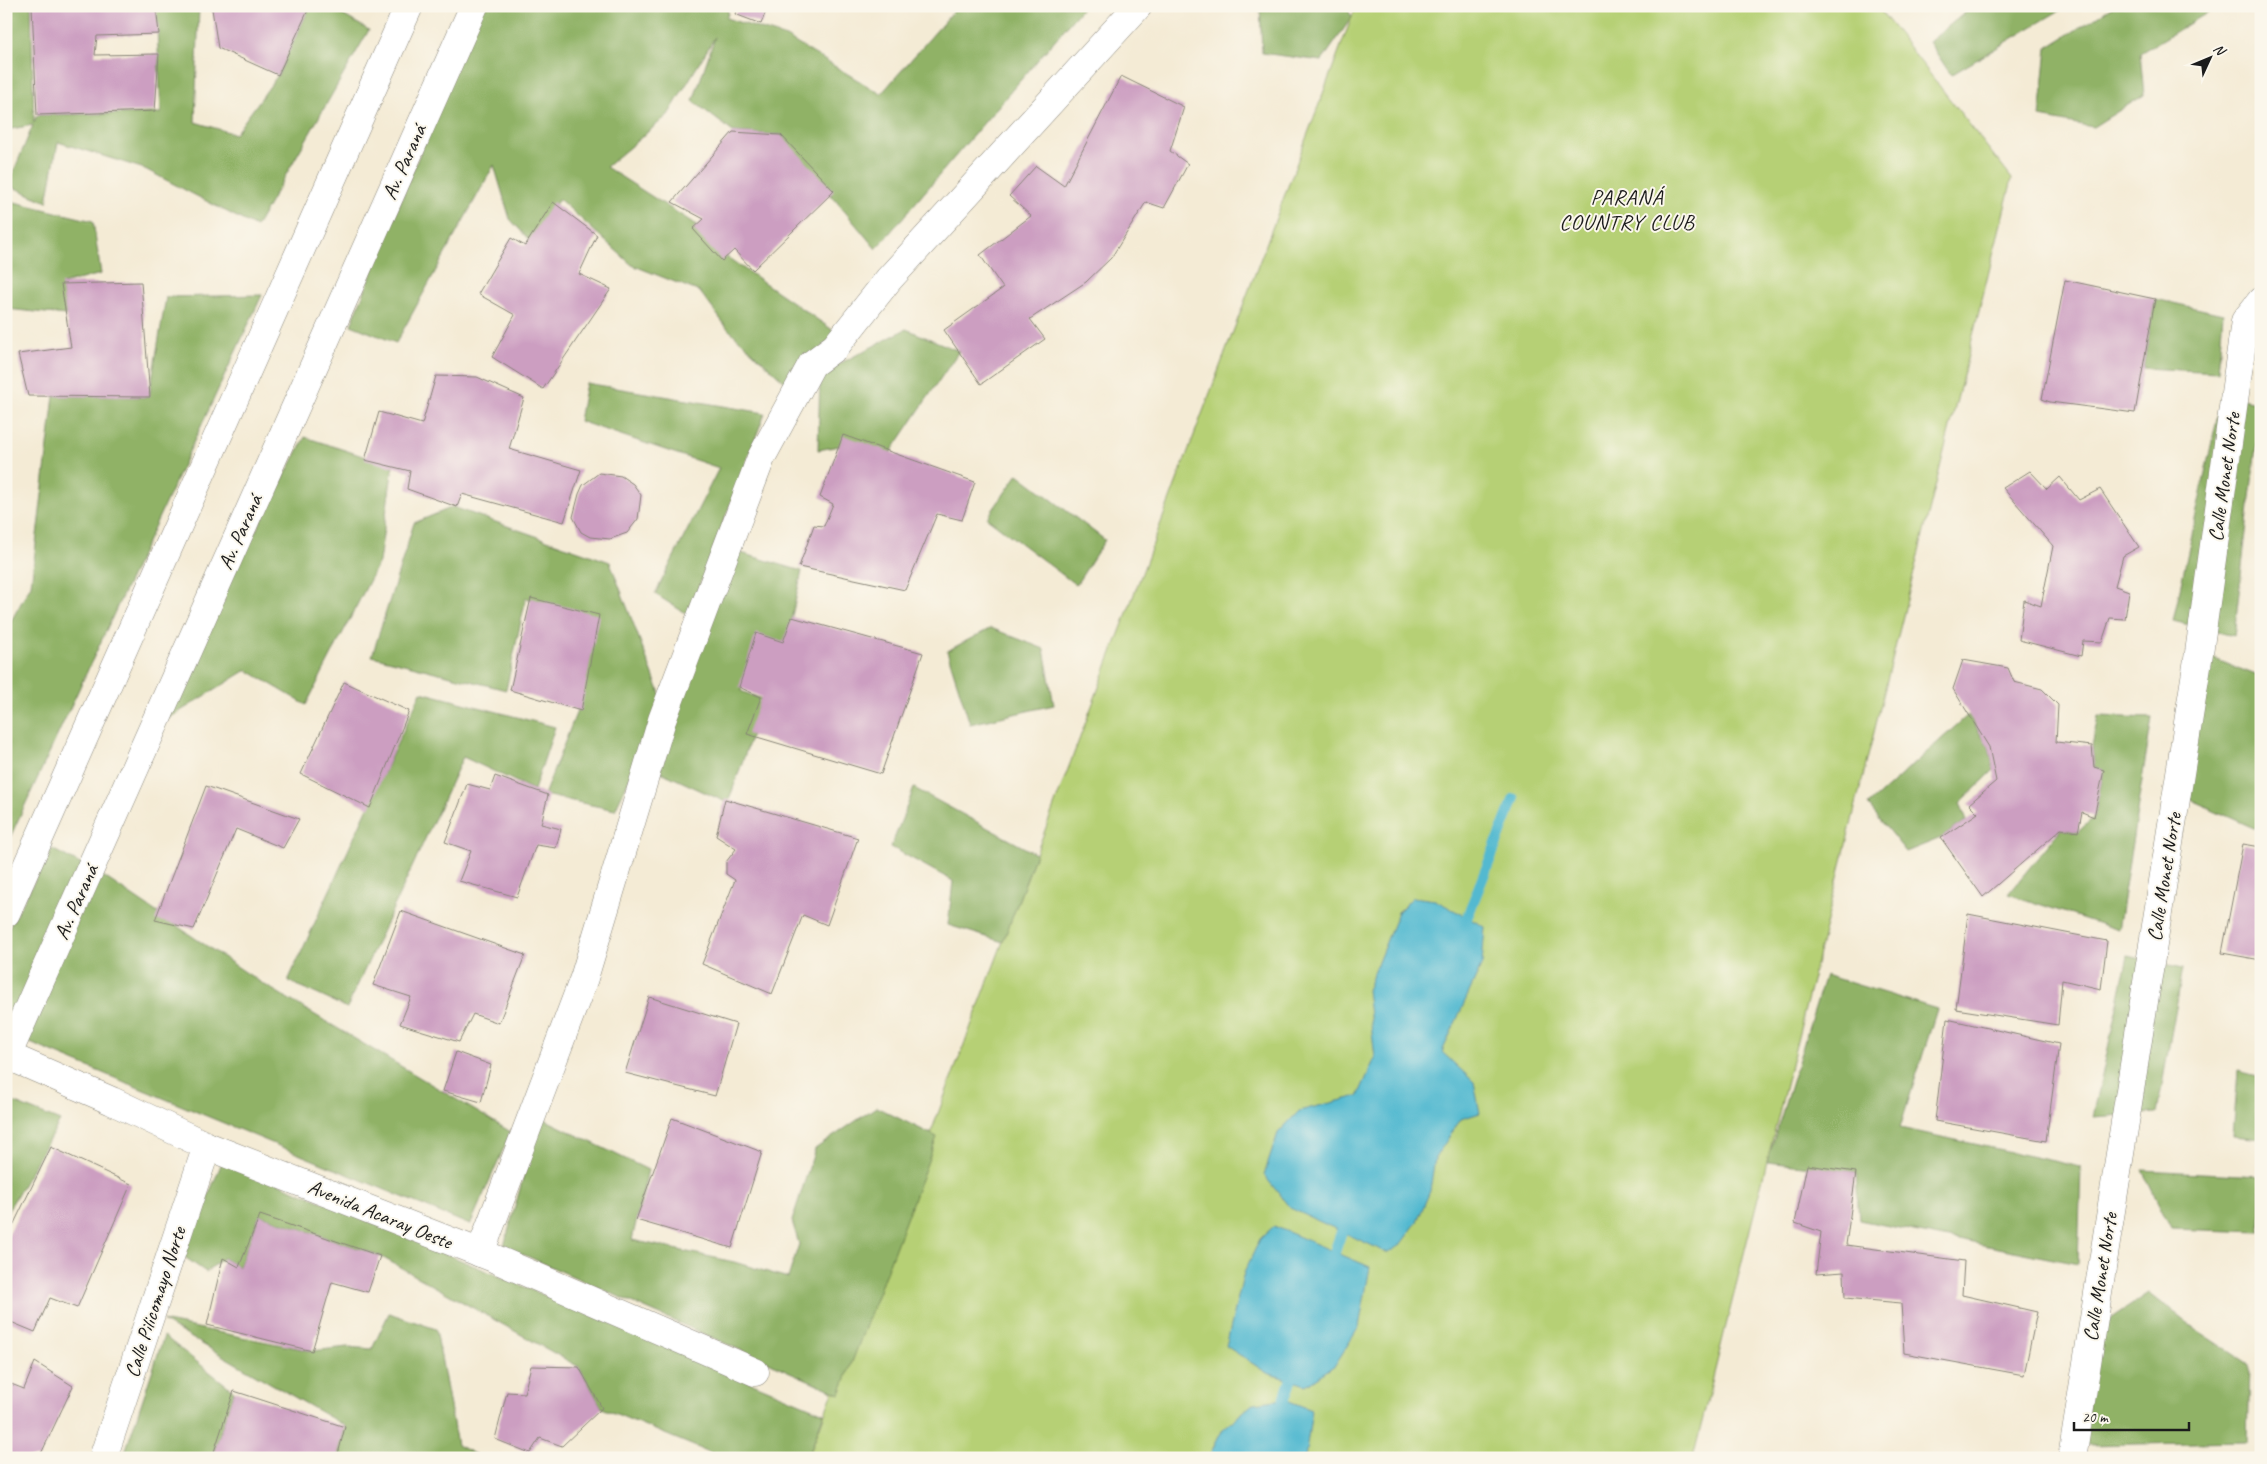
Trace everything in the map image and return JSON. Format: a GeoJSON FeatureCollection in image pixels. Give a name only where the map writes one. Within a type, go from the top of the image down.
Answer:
{"type":"FeatureCollection","features":[{"type":"Feature","properties":{"kind":"street"},"geometry":{"type":"LineString","coordinates":[[6,913],[410,6]]}},
{"type":"Feature","properties":{"kind":"street","name":"Av. Paraná"},"geometry":{"type":"LineString","coordinates":[[7,1057],[474,6]]}},
{"type":"Feature","properties":{"kind":"street"},"geometry":{"type":"LineString","coordinates":[[480,1253],[584,978],[662,720],[761,458],[812,364],[835,347],[889,279],[1138,6]]}},
{"type":"Feature","properties":{"kind":"street","name":"Calle Monet Norte"},"geometry":{"type":"LineString","coordinates":[[2072,1458],[2200,653],[2245,320],[2261,301]]}},
{"type":"Feature","properties":{"kind":"street","name":"Avenida Acaray Oeste"},"geometry":{"type":"LineString","coordinates":[[7,1057],[208,1146],[480,1253],[755,1372]]}},
{"type":"Feature","properties":{"kind":"street","name":"Calle Pilicomayo Norte"},"geometry":{"type":"LineString","coordinates":[[103,1458],[208,1146]]}},
{"type":"Feature","properties":{"kind":"green space"},"geometry":{"type":"Polygon","coordinates":[[[6,6],[31,6],[34,123],[37,115],[161,113],[156,6],[199,6],[195,122],[235,134],[278,75],[310,6],[327,6],[369,30],[256,227],[145,169],[58,142],[47,202],[8,185],[33,125],[6,130],[6,6]]]}},
{"type":"Feature","properties":{"kind":"green space"},"geometry":{"type":"Polygon","coordinates":[[[479,6],[728,6],[726,18],[786,37],[881,94],[958,6],[1084,6],[876,249],[781,135],[733,132],[693,101],[715,37],[668,115],[606,167],[698,226],[727,257],[837,333],[785,382],[728,329],[700,292],[632,265],[559,199],[531,242],[510,219],[494,165],[396,343],[351,325],[479,6]]]}},
{"type":"Feature","properties":{"kind":"green space"},"geometry":{"type":"Polygon","coordinates":[[[1260,6],[1346,6],[1352,17],[1322,61],[1262,53],[1260,6]]]}},
{"type":"Feature","properties":{"kind":"green space","name":"PARANÁ COUNTRY CLUB"},"geometry":{"type":"Polygon","coordinates":[[[1356,6],[1877,6],[2012,179],[1693,1458],[808,1458],[1356,6]]]}},
{"type":"Feature","properties":{"kind":"green space"},"geometry":{"type":"Polygon","coordinates":[[[1973,6],[2067,6],[1951,75],[1929,42],[1973,6]]]}},
{"type":"Feature","properties":{"kind":"green space"},"geometry":{"type":"Polygon","coordinates":[[[2114,6],[2219,6],[2140,53],[2144,95],[2093,127],[2040,117],[2047,48],[2114,6]]]}},
{"type":"Feature","properties":{"kind":"green space"},"geometry":{"type":"Polygon","coordinates":[[[6,200],[93,221],[101,274],[62,284],[66,315],[6,309],[6,200]]]}},
{"type":"Feature","properties":{"kind":"green space"},"geometry":{"type":"Polygon","coordinates":[[[262,295],[6,846],[6,630],[31,585],[54,396],[149,397],[166,297],[262,295]]]}},
{"type":"Feature","properties":{"kind":"green space"},"geometry":{"type":"Polygon","coordinates":[[[2155,299],[2223,314],[2218,372],[2143,368],[2155,299]]]}},
{"type":"Feature","properties":{"kind":"green space"},"geometry":{"type":"Polygon","coordinates":[[[906,329],[959,351],[887,458],[851,444],[818,450],[820,374],[906,329]]]}},
{"type":"Feature","properties":{"kind":"green space"},"geometry":{"type":"Polygon","coordinates":[[[586,383],[765,413],[688,615],[655,594],[719,468],[579,421],[586,383]]]}},
{"type":"Feature","properties":{"kind":"green space"},"geometry":{"type":"Polygon","coordinates":[[[2222,395],[2261,403],[2234,636],[2173,621],[2222,395]]]}},
{"type":"Feature","properties":{"kind":"green space"},"geometry":{"type":"Polygon","coordinates":[[[305,437],[393,466],[379,562],[306,705],[247,670],[153,728],[305,437]]]}},
{"type":"Feature","properties":{"kind":"green space"},"geometry":{"type":"Polygon","coordinates":[[[1018,474],[1105,540],[1076,585],[987,518],[1018,474]]]}},
{"type":"Feature","properties":{"kind":"green space"},"geometry":{"type":"Polygon","coordinates":[[[453,507],[610,562],[664,704],[615,810],[544,795],[577,711],[594,616],[526,598],[506,690],[372,656],[414,523],[453,507]]]}},
{"type":"Feature","properties":{"kind":"green space"},"geometry":{"type":"Polygon","coordinates":[[[731,550],[802,571],[785,647],[758,637],[741,691],[764,700],[728,803],[652,768],[731,550]]]}},
{"type":"Feature","properties":{"kind":"green space"},"geometry":{"type":"Polygon","coordinates":[[[991,628],[1044,649],[1054,705],[970,724],[947,651],[991,628]]]}},
{"type":"Feature","properties":{"kind":"green space"},"geometry":{"type":"Polygon","coordinates":[[[2199,653],[2261,677],[2261,826],[2256,829],[2187,798],[2199,653]]]}},
{"type":"Feature","properties":{"kind":"green space"},"geometry":{"type":"Polygon","coordinates":[[[421,692],[555,727],[534,790],[463,757],[347,1008],[288,981],[421,692]]]}},
{"type":"Feature","properties":{"kind":"green space"},"geometry":{"type":"Polygon","coordinates":[[[1968,715],[1989,747],[1994,770],[1960,803],[1967,820],[1941,838],[1906,852],[1868,805],[1968,715]]]}},
{"type":"Feature","properties":{"kind":"green space"},"geometry":{"type":"Polygon","coordinates":[[[2098,716],[2152,718],[2118,930],[2008,894],[2061,829],[2078,832],[2094,817],[2104,770],[2094,767],[2092,746],[2098,716]]]}},
{"type":"Feature","properties":{"kind":"green space"},"geometry":{"type":"Polygon","coordinates":[[[914,788],[1036,854],[1003,942],[948,925],[953,881],[891,847],[914,788]]]}},
{"type":"Feature","properties":{"kind":"green space"},"geometry":{"type":"Polygon","coordinates":[[[52,849],[103,876],[260,982],[511,1132],[470,1225],[6,1033],[6,933],[52,849]]]}},
{"type":"Feature","properties":{"kind":"green space"},"geometry":{"type":"Polygon","coordinates":[[[2128,956],[2183,968],[2157,1113],[2093,1117],[2128,956]]]}},
{"type":"Feature","properties":{"kind":"green space"},"geometry":{"type":"Polygon","coordinates":[[[1825,975],[1937,1009],[1900,1128],[2081,1167],[2078,1264],[1859,1220],[1856,1172],[1767,1162],[1825,975]]]}},
{"type":"Feature","properties":{"kind":"green space"},"geometry":{"type":"Polygon","coordinates":[[[2238,1071],[2261,1077],[2261,1139],[2233,1136],[2238,1071]]]}},
{"type":"Feature","properties":{"kind":"green space"},"geometry":{"type":"Polygon","coordinates":[[[8,1100],[60,1121],[6,1214],[6,1102],[8,1100]]]}},
{"type":"Feature","properties":{"kind":"green space"},"geometry":{"type":"Polygon","coordinates":[[[876,1107],[937,1137],[840,1394],[504,1246],[540,1117],[648,1170],[632,1240],[734,1262],[788,1278],[799,1244],[792,1221],[815,1149],[876,1107]]]}},
{"type":"Feature","properties":{"kind":"green space"},"geometry":{"type":"Polygon","coordinates":[[[223,1160],[824,1413],[808,1458],[723,1458],[602,1408],[579,1367],[380,1256],[260,1215],[239,1267],[223,1258],[206,1272],[183,1256],[223,1160]]]}},
{"type":"Feature","properties":{"kind":"green space"},"geometry":{"type":"Polygon","coordinates":[[[2142,1170],[2261,1176],[2261,1232],[2171,1229],[2142,1170]]]}},
{"type":"Feature","properties":{"kind":"green space"},"geometry":{"type":"Polygon","coordinates":[[[2149,1293],[2188,1324],[2249,1364],[2247,1442],[2083,1445],[2099,1327],[2149,1293]]]}},
{"type":"Feature","properties":{"kind":"green space"},"geometry":{"type":"Polygon","coordinates":[[[389,1313],[436,1329],[457,1445],[482,1458],[337,1458],[345,1426],[162,1321],[312,1351],[347,1347],[372,1349],[389,1313]]]}},
{"type":"Feature","properties":{"kind":"green space"},"geometry":{"type":"Polygon","coordinates":[[[164,1336],[234,1391],[212,1458],[123,1458],[164,1336]]]}},
{"type":"Feature","properties":{"kind":"water"},"geometry":{"type":"Polygon","coordinates":[[[1413,897],[1435,900],[1485,927],[1482,964],[1442,1052],[1474,1082],[1480,1113],[1461,1119],[1435,1158],[1430,1191],[1417,1222],[1400,1245],[1388,1253],[1290,1208],[1264,1175],[1278,1133],[1299,1111],[1358,1096],[1375,1058],[1367,990],[1398,912],[1413,897]]]}},
{"type":"Feature","properties":{"kind":"water"},"geometry":{"type":"Polygon","coordinates":[[[1274,1226],[1370,1267],[1359,1327],[1335,1365],[1306,1385],[1267,1373],[1226,1346],[1244,1273],[1260,1239],[1274,1226]]]}},
{"type":"Feature","properties":{"kind":"water"},"geometry":{"type":"Polygon","coordinates":[[[1284,1399],[1312,1410],[1305,1458],[1208,1458],[1223,1429],[1254,1403],[1284,1399]]]}},
{"type":"Feature","properties":{"kind":"building"},"geometry":{"type":"Polygon","coordinates":[[[32,6],[156,6],[159,34],[97,36],[95,55],[159,54],[155,111],[37,115],[32,6]]]}},
{"type":"Feature","properties":{"kind":"building"},"geometry":{"type":"Polygon","coordinates":[[[206,6],[310,6],[278,75],[218,48],[212,9],[206,6]]]}},
{"type":"Feature","properties":{"kind":"building"},"geometry":{"type":"Polygon","coordinates":[[[739,6],[768,6],[761,24],[735,14],[739,6]]]}},
{"type":"Feature","properties":{"kind":"building"},"geometry":{"type":"Polygon","coordinates":[[[1121,76],[1184,107],[1170,151],[1188,164],[1164,208],[1146,202],[1111,258],[1086,282],[1030,319],[1045,339],[981,384],[944,330],[1003,288],[980,255],[1031,216],[1009,196],[1036,166],[1064,186],[1121,76]]]}},
{"type":"Feature","properties":{"kind":"building"},"geometry":{"type":"Polygon","coordinates":[[[733,132],[781,135],[834,191],[753,270],[734,250],[722,261],[693,229],[704,219],[672,202],[733,132]]]}},
{"type":"Feature","properties":{"kind":"building"},"geometry":{"type":"Polygon","coordinates":[[[553,202],[597,235],[579,274],[611,289],[543,389],[492,357],[515,315],[478,294],[511,238],[525,246],[553,202]]]}},
{"type":"Feature","properties":{"kind":"building"},"geometry":{"type":"Polygon","coordinates":[[[2065,280],[2155,299],[2135,413],[2050,402],[2042,399],[2065,280]]]}},
{"type":"Feature","properties":{"kind":"building"},"geometry":{"type":"Polygon","coordinates":[[[141,282],[150,397],[28,396],[18,354],[71,347],[61,284],[141,282]]]}},
{"type":"Feature","properties":{"kind":"building"},"geometry":{"type":"Polygon","coordinates":[[[436,376],[477,377],[524,398],[509,449],[581,470],[564,522],[462,494],[457,507],[407,489],[410,471],[365,460],[379,412],[422,424],[436,376]]]}},
{"type":"Feature","properties":{"kind":"building"},"geometry":{"type":"Polygon","coordinates":[[[843,435],[975,482],[962,520],[937,514],[905,590],[799,567],[814,525],[824,526],[833,504],[820,497],[843,435]]]}},
{"type":"Feature","properties":{"kind":"building"},"geometry":{"type":"Polygon","coordinates":[[[2030,471],[2047,489],[2060,477],[2079,500],[2100,489],[2139,547],[2123,556],[2115,586],[2129,591],[2125,619],[2110,618],[2102,642],[2083,641],[2081,656],[2019,640],[2024,600],[2041,606],[2053,546],[2003,488],[2030,471]]]}},
{"type":"Feature","properties":{"kind":"building"},"geometry":{"type":"Polygon","coordinates":[[[599,473],[621,476],[633,484],[641,495],[638,519],[627,533],[610,539],[590,537],[581,532],[573,517],[583,485],[599,473]]]}},
{"type":"Feature","properties":{"kind":"building"},"geometry":{"type":"Polygon","coordinates":[[[531,598],[599,615],[581,711],[510,690],[531,598]]]}},
{"type":"Feature","properties":{"kind":"building"},"geometry":{"type":"Polygon","coordinates":[[[792,617],[923,653],[881,774],[747,734],[761,697],[739,687],[756,633],[783,642],[792,617]]]}},
{"type":"Feature","properties":{"kind":"building"},"geometry":{"type":"Polygon","coordinates":[[[1963,660],[2008,668],[2014,682],[2042,689],[2058,705],[2056,742],[2092,746],[2094,767],[2104,770],[2094,817],[2082,812],[2078,832],[2061,829],[1983,897],[1941,838],[1978,813],[1969,804],[1996,781],[1989,747],[1953,689],[1963,660]]]}},
{"type":"Feature","properties":{"kind":"building"},"geometry":{"type":"Polygon","coordinates":[[[344,682],[409,711],[370,808],[301,774],[344,682]]]}},
{"type":"Feature","properties":{"kind":"building"},"geometry":{"type":"Polygon","coordinates":[[[495,776],[548,795],[541,824],[561,829],[556,848],[536,845],[517,897],[459,881],[471,851],[445,842],[467,784],[490,790],[495,776]]]}},
{"type":"Feature","properties":{"kind":"building"},"geometry":{"type":"Polygon","coordinates":[[[206,786],[299,819],[283,848],[236,829],[194,929],[155,920],[206,786]]]}},
{"type":"Feature","properties":{"kind":"building"},"geometry":{"type":"Polygon","coordinates":[[[725,799],[858,838],[827,925],[803,915],[772,994],[702,964],[735,880],[726,874],[726,862],[736,849],[716,836],[725,799]]]}},
{"type":"Feature","properties":{"kind":"building"},"geometry":{"type":"Polygon","coordinates":[[[2243,844],[2261,847],[2261,960],[2222,953],[2243,844]]]}},
{"type":"Feature","properties":{"kind":"building"},"geometry":{"type":"Polygon","coordinates":[[[401,911],[525,955],[499,1023],[473,1014],[459,1042],[400,1024],[411,997],[373,985],[401,911]]]}},
{"type":"Feature","properties":{"kind":"building"},"geometry":{"type":"Polygon","coordinates":[[[1968,914],[2107,941],[2101,989],[2062,980],[2058,1025],[1956,1009],[1968,914]]]}},
{"type":"Feature","properties":{"kind":"building"},"geometry":{"type":"Polygon","coordinates":[[[649,997],[736,1024],[715,1096],[625,1073],[649,997]]]}},
{"type":"Feature","properties":{"kind":"building"},"geometry":{"type":"Polygon","coordinates":[[[1947,1019],[2059,1044],[2046,1141],[1935,1121],[1947,1019]]]}},
{"type":"Feature","properties":{"kind":"building"},"geometry":{"type":"Polygon","coordinates":[[[456,1052],[491,1065],[481,1102],[443,1091],[456,1052]]]}},
{"type":"Feature","properties":{"kind":"building"},"geometry":{"type":"Polygon","coordinates":[[[672,1118],[762,1152],[732,1248],[636,1220],[672,1118]]]}},
{"type":"Feature","properties":{"kind":"building"},"geometry":{"type":"Polygon","coordinates":[[[51,1147],[131,1184],[77,1308],[50,1298],[35,1332],[6,1320],[6,1240],[51,1147]]]}},
{"type":"Feature","properties":{"kind":"building"},"geometry":{"type":"Polygon","coordinates":[[[1807,1165],[1856,1172],[1846,1245],[1964,1261],[1962,1295],[2037,1312],[2024,1375],[1904,1353],[1901,1303],[1845,1298],[1844,1272],[1816,1274],[1821,1232],[1795,1223],[1807,1165]]]}},
{"type":"Feature","properties":{"kind":"building"},"geometry":{"type":"Polygon","coordinates":[[[260,1215],[380,1256],[368,1292],[332,1282],[312,1351],[207,1325],[223,1258],[239,1267],[260,1215]]]}},
{"type":"Feature","properties":{"kind":"building"},"geometry":{"type":"Polygon","coordinates":[[[35,1362],[73,1386],[39,1458],[6,1458],[6,1382],[24,1389],[35,1362]]]}},
{"type":"Feature","properties":{"kind":"building"},"geometry":{"type":"Polygon","coordinates":[[[531,1366],[579,1367],[602,1408],[562,1446],[540,1438],[530,1453],[495,1439],[507,1392],[524,1393],[531,1366]]]}},
{"type":"Feature","properties":{"kind":"building"},"geometry":{"type":"Polygon","coordinates":[[[234,1391],[345,1427],[337,1458],[212,1458],[234,1391]]]}},
{"type":"Feature","properties":{"kind":"waterway"},"geometry":{"type":"LineString","coordinates":[[1462,930],[1514,799]]}},
{"type":"Feature","properties":{"kind":"waterway"},"geometry":{"type":"LineString","coordinates":[[1330,1265],[1346,1219]]}},
{"type":"Feature","properties":{"kind":"waterway"},"geometry":{"type":"LineString","coordinates":[[1280,1412],[1296,1365]]}},
{"type":"Feature","properties":{"kind":"district","name":"PARANÁ COUNTRY CLUB"},"geometry":{"type":"Point","coordinates":[1627,210]}}]}
